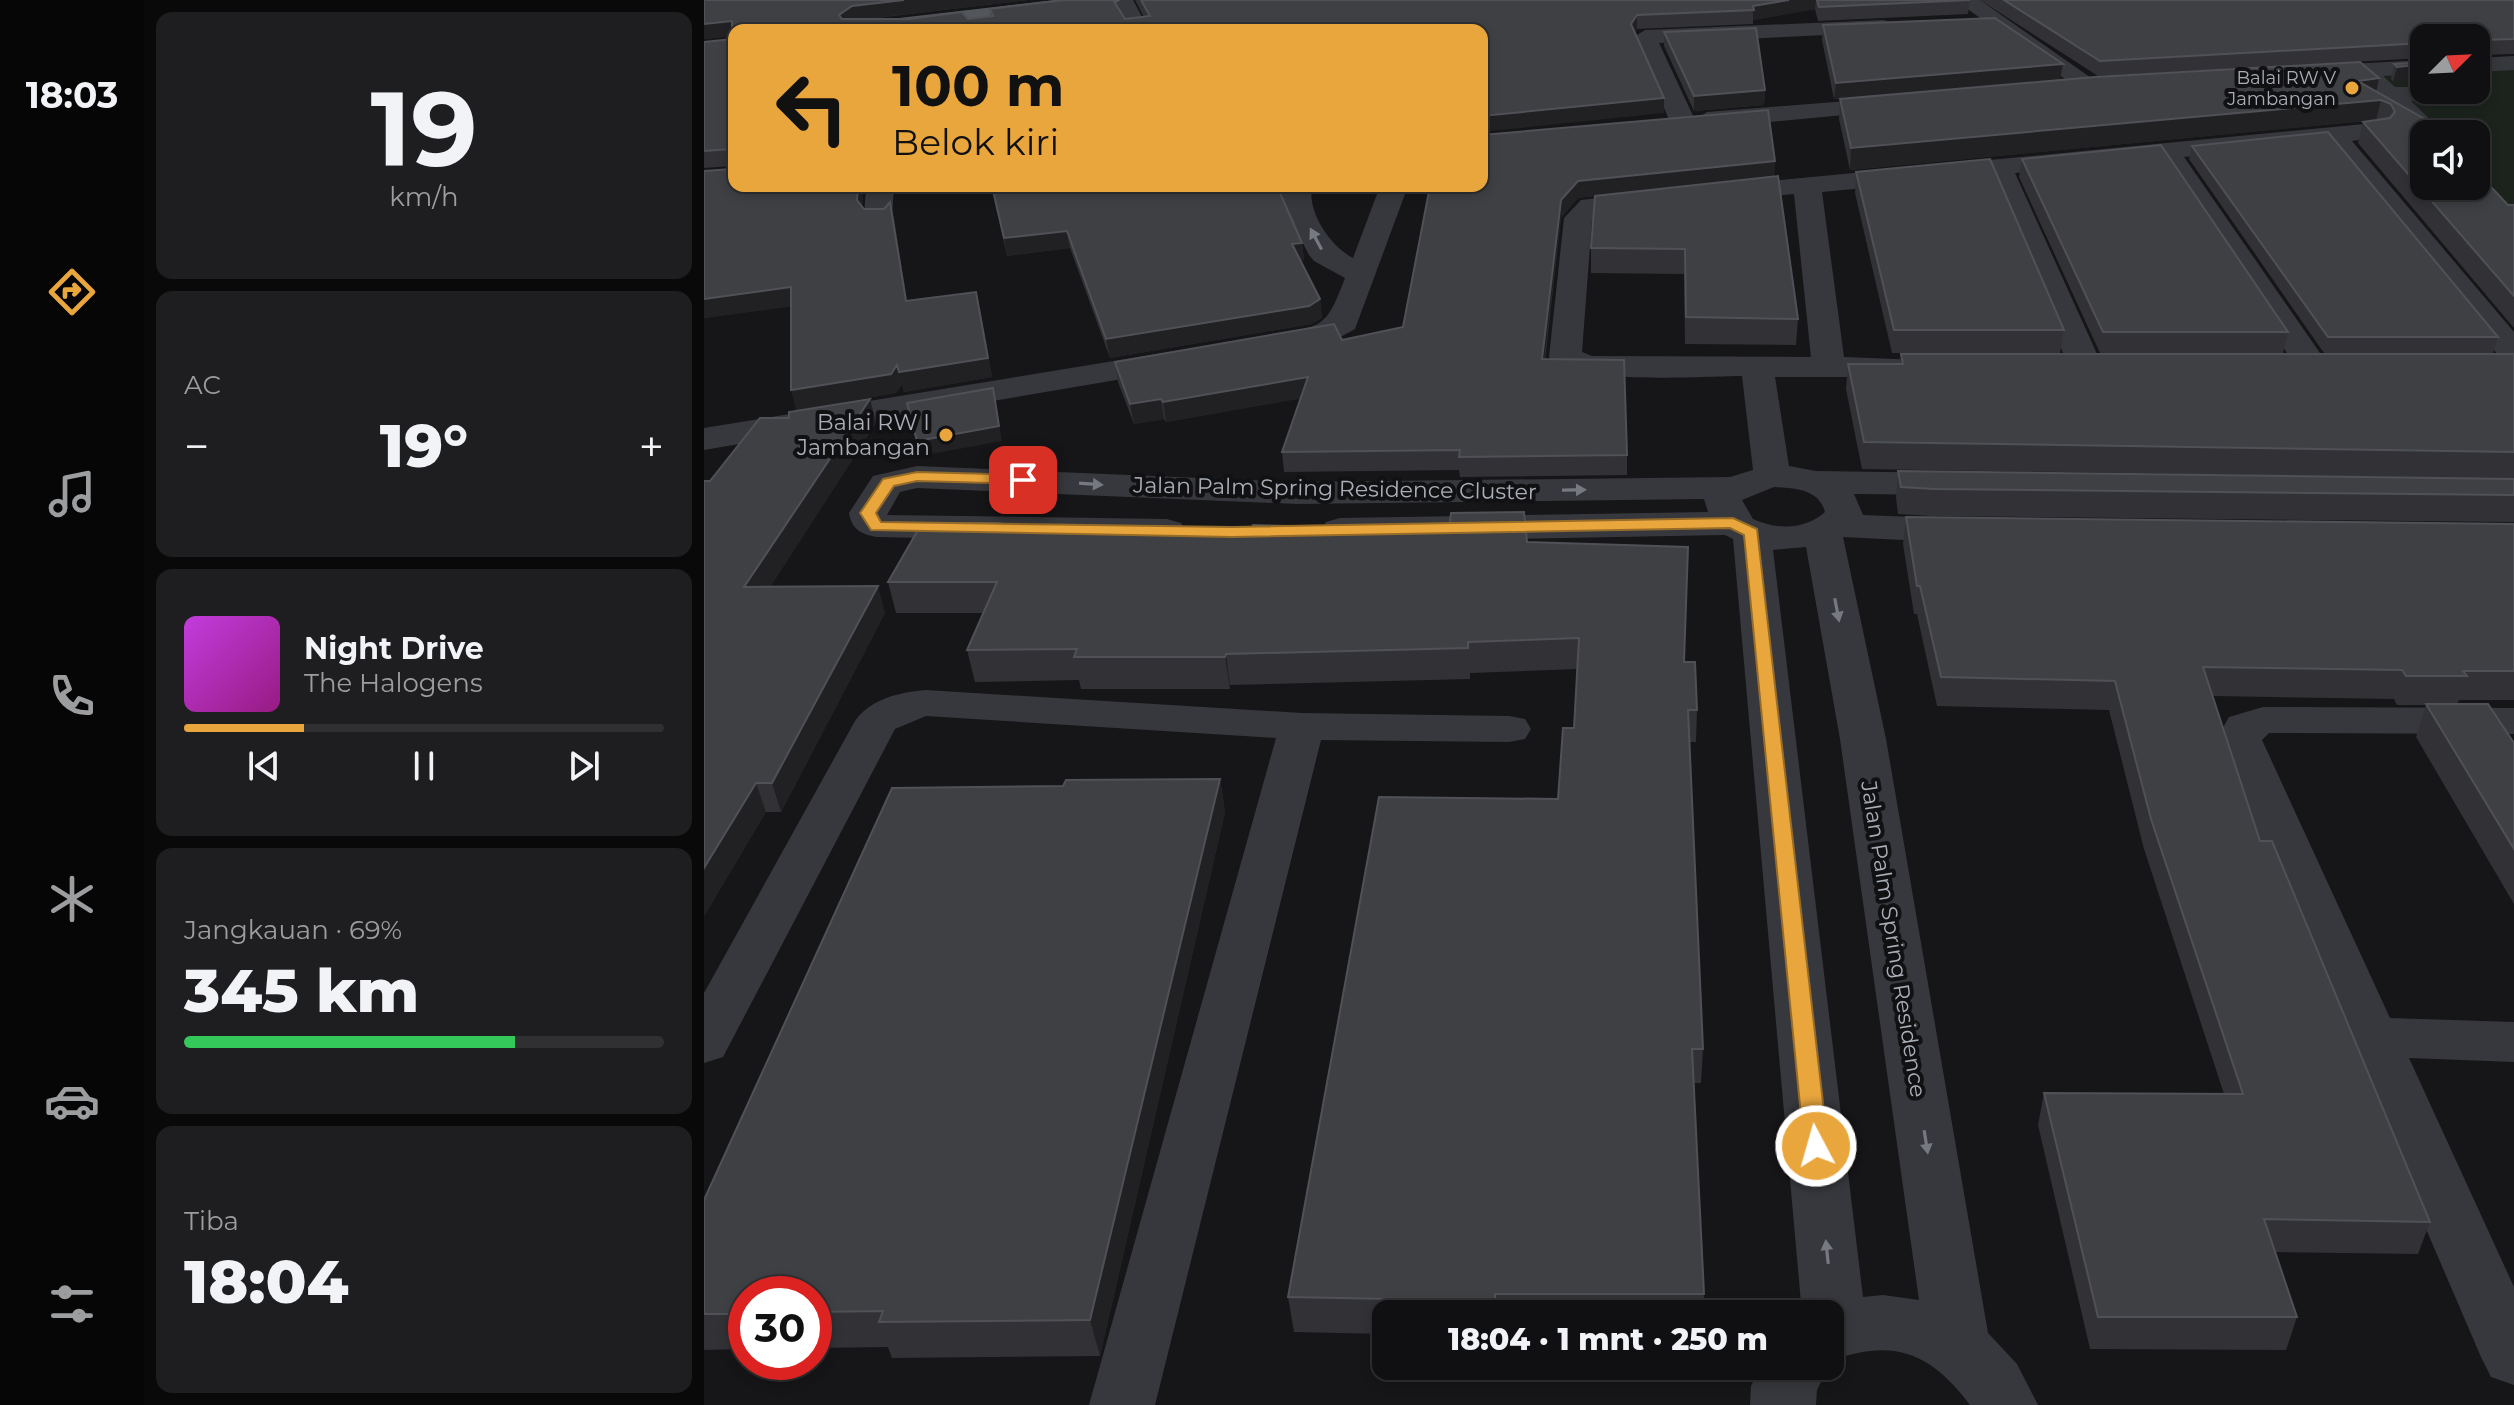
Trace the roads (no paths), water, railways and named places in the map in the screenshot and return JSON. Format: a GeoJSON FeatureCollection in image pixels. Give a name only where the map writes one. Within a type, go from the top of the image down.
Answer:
{"type":"FeatureCollection","features":[{"type":"Feature","properties":{"kind":"main road"},"geometry":{"type":"LineString","coordinates":[[978,23],[1110,0]]}},
{"type":"Feature","properties":{"kind":"street"},"geometry":{"type":"LineString","coordinates":[[1122,0],[1135,24]]}},
{"type":"Feature","properties":{"kind":"street"},"geometry":{"type":"LineString","coordinates":[[1966,0],[2092,87]]}},
{"type":"Feature","properties":{"kind":"street"},"geometry":{"type":"LineString","coordinates":[[1966,24],[1997,23]]}},
{"type":"Feature","properties":{"kind":"street"},"geometry":{"type":"LineString","coordinates":[[1683,122],[1645,37],[1902,27]]}},
{"type":"Feature","properties":{"kind":"street"},"geometry":{"type":"LineString","coordinates":[[2490,64],[2514,63]]}},
{"type":"Feature","properties":{"kind":"street"},"geometry":{"type":"LineString","coordinates":[[2283,75],[2410,68]]}},
{"type":"Feature","properties":{"kind":"street"},"geometry":{"type":"LineString","coordinates":[[2362,70],[2417,120]]}},
{"type":"Feature","properties":{"kind":"street"},"geometry":{"type":"LineString","coordinates":[[2060,90],[2124,85]]}},
{"type":"Feature","properties":{"kind":"street"},"geometry":{"type":"LineString","coordinates":[[2390,94],[2410,94]]}},
{"type":"Feature","properties":{"kind":"street"},"geometry":{"type":"LineString","coordinates":[[1652,125],[1919,102]]}},
{"type":"Feature","properties":{"kind":"street"},"geometry":{"type":"LineString","coordinates":[[1935,367],[1587,366],[1568,360],[1578,218],[1584,208],[1593,205],[2375,131]]}},
{"type":"Feature","properties":{"kind":"street"},"geometry":{"type":"LineString","coordinates":[[2333,135],[2514,353]]}},
{"type":"Feature","properties":{"kind":"street"},"geometry":{"type":"LineString","coordinates":[[2166,150],[2312,366]]}},
{"type":"Feature","properties":{"kind":"street"},"geometry":{"type":"LineString","coordinates":[[1998,165],[2085,365]]}},
{"type":"Feature","properties":{"kind":"street"},"geometry":{"type":"LineString","coordinates":[[1807,185],[1829,368]]}},
{"type":"Feature","properties":{"kind":"street"},"geometry":{"type":"LineString","coordinates":[[878,217],[880,192]]}},
{"type":"Feature","properties":{"kind":"street"},"geometry":{"type":"LineString","coordinates":[[1297,192],[1295,200],[1324,255],[1361,274]]}},
{"type":"Feature","properties":{"kind":"street"},"geometry":{"type":"LineString","coordinates":[[704,466],[715,439],[1308,339],[1338,328],[1344,322],[1392,192]]}},
{"type":"Feature","properties":{"kind":"street"},"geometry":{"type":"LineString","coordinates":[[1757,367],[1772,476],[1739,514],[1816,1300]]}},
{"type":"Feature","properties":{"kind":"street"},"geometry":{"type":"LineString","coordinates":[[1772,476],[1816,482],[1991,485]]}},
{"type":"Feature","properties":{"kind":"street","name":"Jalan Palm Spring Residence Cluster"},"geometry":{"type":"LineString","coordinates":[[1201,531],[877,526],[870,522],[868,513],[886,484],[917,477],[1739,514]]}},
{"type":"Feature","properties":{"kind":"street","name":"Jalan Palm Spring Residence"},"geometry":{"type":"LineString","coordinates":[[1816,482],[1834,491],[1844,502],[1845,514],[1830,529],[1958,1345]]}},
{"type":"Feature","properties":{"kind":"street"},"geometry":{"type":"LineString","coordinates":[[1739,514],[1775,538],[1830,529],[1994,531]]}},
{"type":"Feature","properties":{"kind":"street","name":"Jalan Palm Spring Residence Cluster"},"geometry":{"type":"LineString","coordinates":[[1310,531],[1739,514]]}},
{"type":"Feature","properties":{"kind":"street"},"geometry":{"type":"LineString","coordinates":[[704,1043],[877,721],[889,712],[926,703],[1302,726],[1509,729]]}},
{"type":"Feature","properties":{"kind":"street"},"geometry":{"type":"LineString","coordinates":[[2514,721],[2263,720],[2245,727],[2239,740],[2514,1357]]}},
{"type":"Feature","properties":{"kind":"street"},"geometry":{"type":"LineString","coordinates":[[1122,1405],[1302,726]]}},
{"type":"Feature","properties":{"kind":"street"},"geometry":{"type":"LineString","coordinates":[[2372,1037],[2514,1042]]}},
{"type":"Feature","properties":{"kind":"street"},"geometry":{"type":"LineString","coordinates":[[1844,1334],[1875,1322],[1919,1327],[1958,1345],[1991,1376],[2005,1405]]}},
{"type":"Feature","properties":{"kind":"street"},"geometry":{"type":"LineString","coordinates":[[1783,1405],[1784,1386],[1789,1380]]}},
{"type":"Feature","properties":{"kind":"place","name":"Balai RW V Jambangan"},"geometry":{"type":"Point","coordinates":[2352,88]}},
{"type":"Feature","properties":{"kind":"place","name":"Balai RW I Jambangan"},"geometry":{"type":"Point","coordinates":[946,435]}}]}
